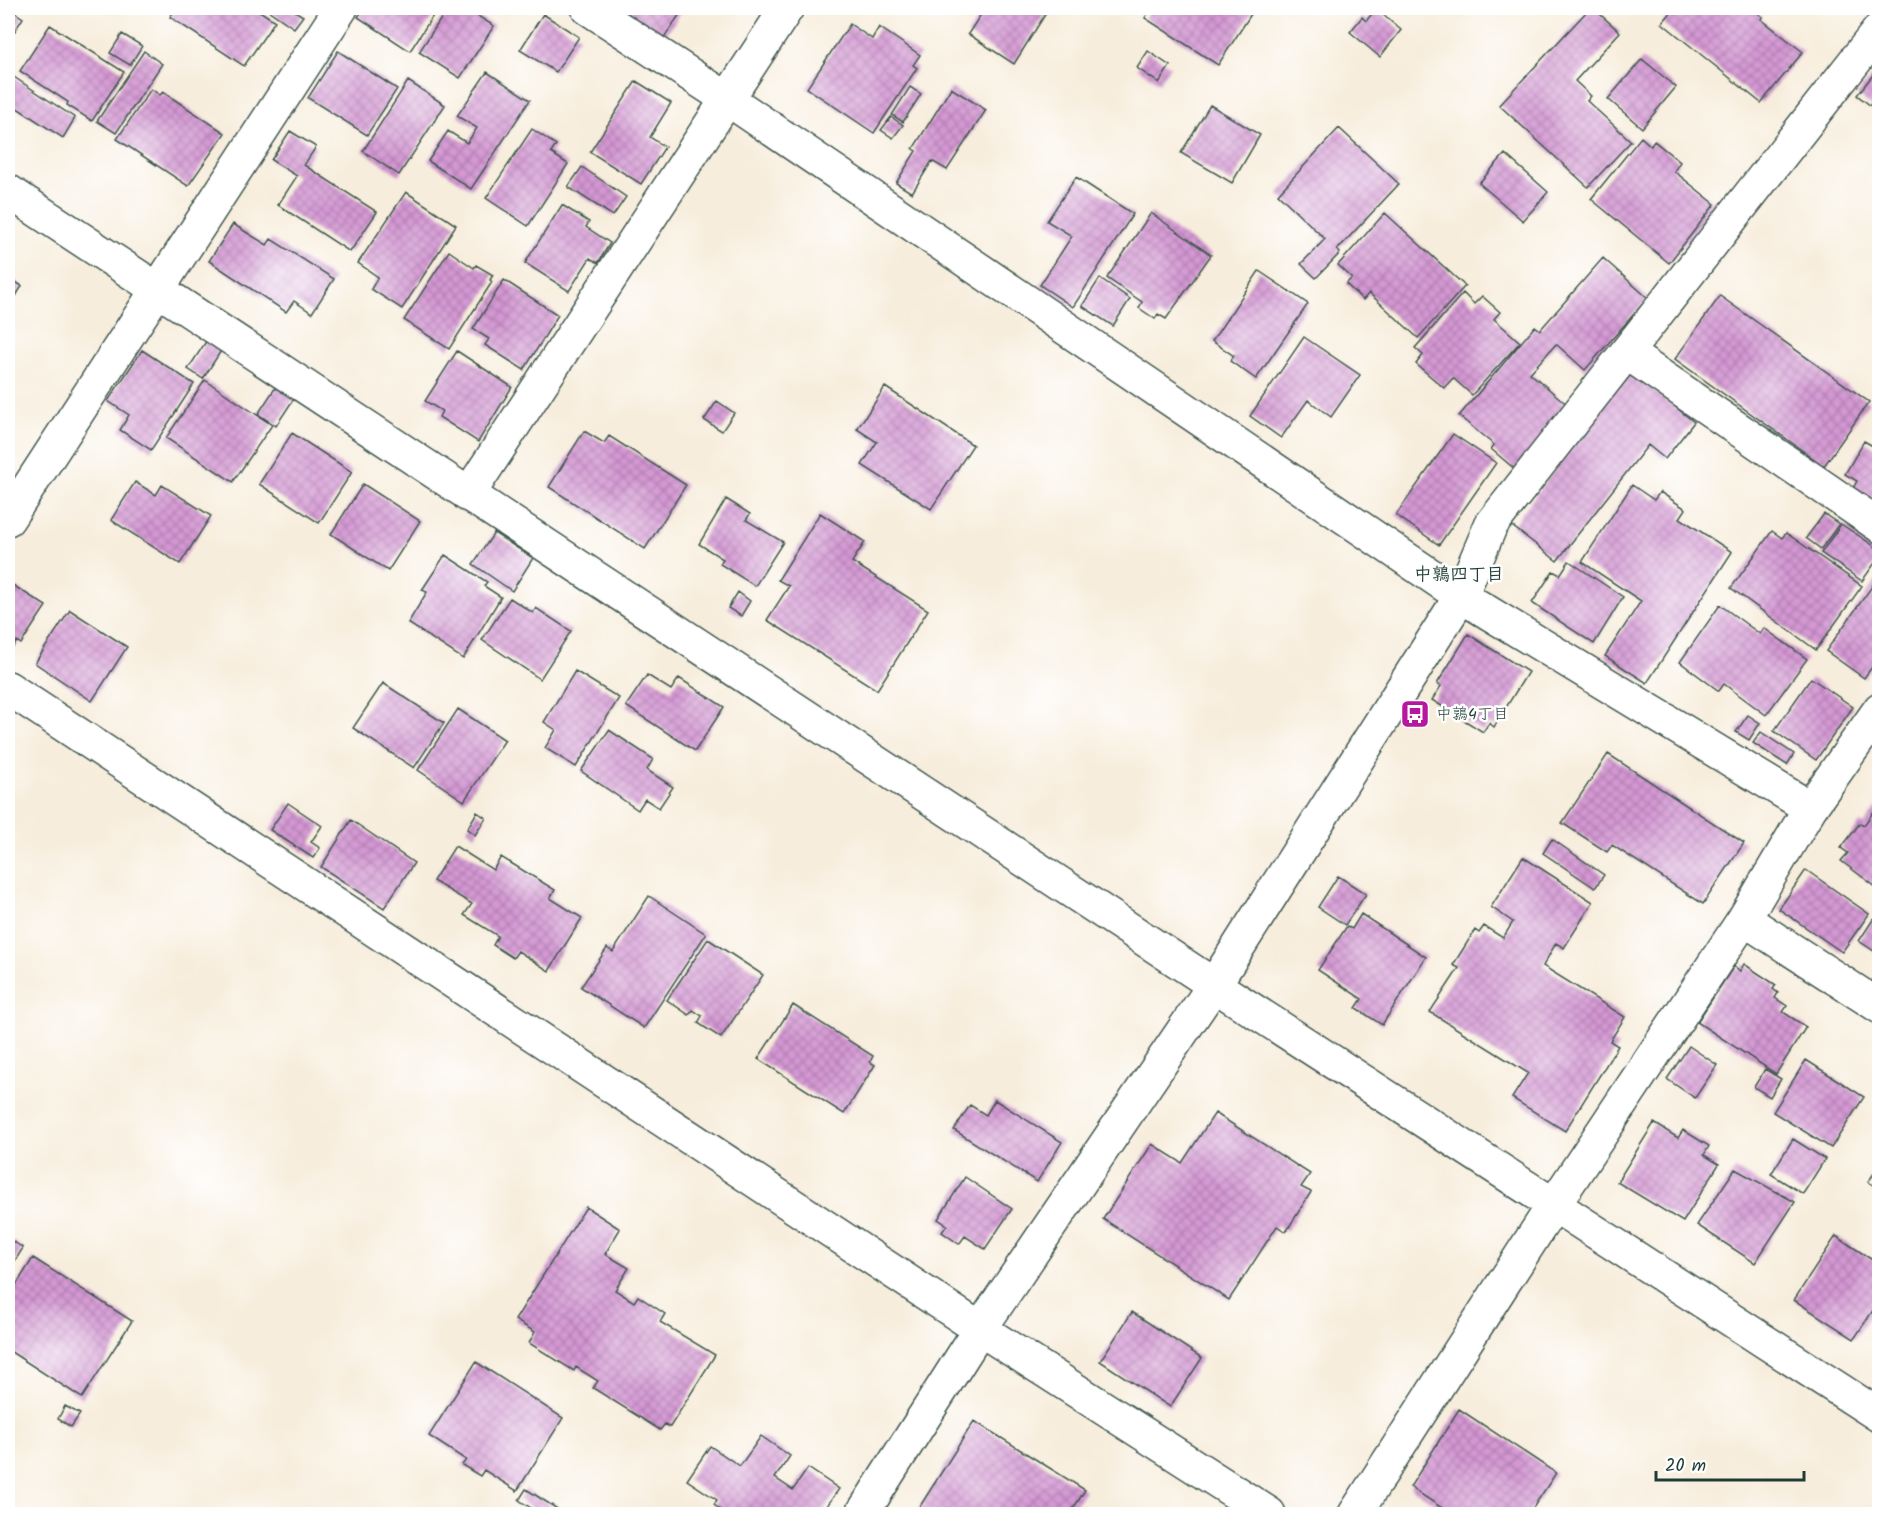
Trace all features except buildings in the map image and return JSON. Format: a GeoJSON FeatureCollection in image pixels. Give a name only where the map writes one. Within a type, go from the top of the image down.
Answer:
{"type":"FeatureCollection","features":[{"type":"Feature","properties":{"kind":"street"},"geometry":{"type":"LineString","coordinates":[[8,519],[341,8]]}},
{"type":"Feature","properties":{"kind":"street"},"geometry":{"type":"LineString","coordinates":[[588,8],[726,98],[1461,596],[1810,808]]}},
{"type":"Feature","properties":{"kind":"street"},"geometry":{"type":"LineString","coordinates":[[468,495],[787,8]]}},
{"type":"Feature","properties":{"kind":"street"},"geometry":{"type":"LineString","coordinates":[[862,1515],[980,1329],[1214,985],[1461,596],[1491,525],[1880,29]]}},
{"type":"Feature","properties":{"kind":"street"},"geometry":{"type":"LineString","coordinates":[[8,191],[1214,985],[1880,1416]]}},
{"type":"Feature","properties":{"kind":"street"},"geometry":{"type":"LineString","coordinates":[[1627,353],[1880,525]]}},
{"type":"Feature","properties":{"kind":"street"},"geometry":{"type":"LineString","coordinates":[[8,688],[980,1329],[1269,1515]]}},
{"type":"Feature","properties":{"kind":"street"},"geometry":{"type":"LineString","coordinates":[[1355,1515],[1553,1206],[1744,919],[1810,808],[1880,709]]}},
{"type":"Feature","properties":{"kind":"street"},"geometry":{"type":"LineString","coordinates":[[1744,919],[1880,1007]]}},
{"type":"Feature","properties":{"kind":"place","name":"中鶉4丁目"},"geometry":{"type":"Point","coordinates":[1415,714]}},
{"type":"Feature","properties":{"kind":"district","name":"中鶉四丁目"},"geometry":{"type":"Point","coordinates":[1459,575]}}]}
